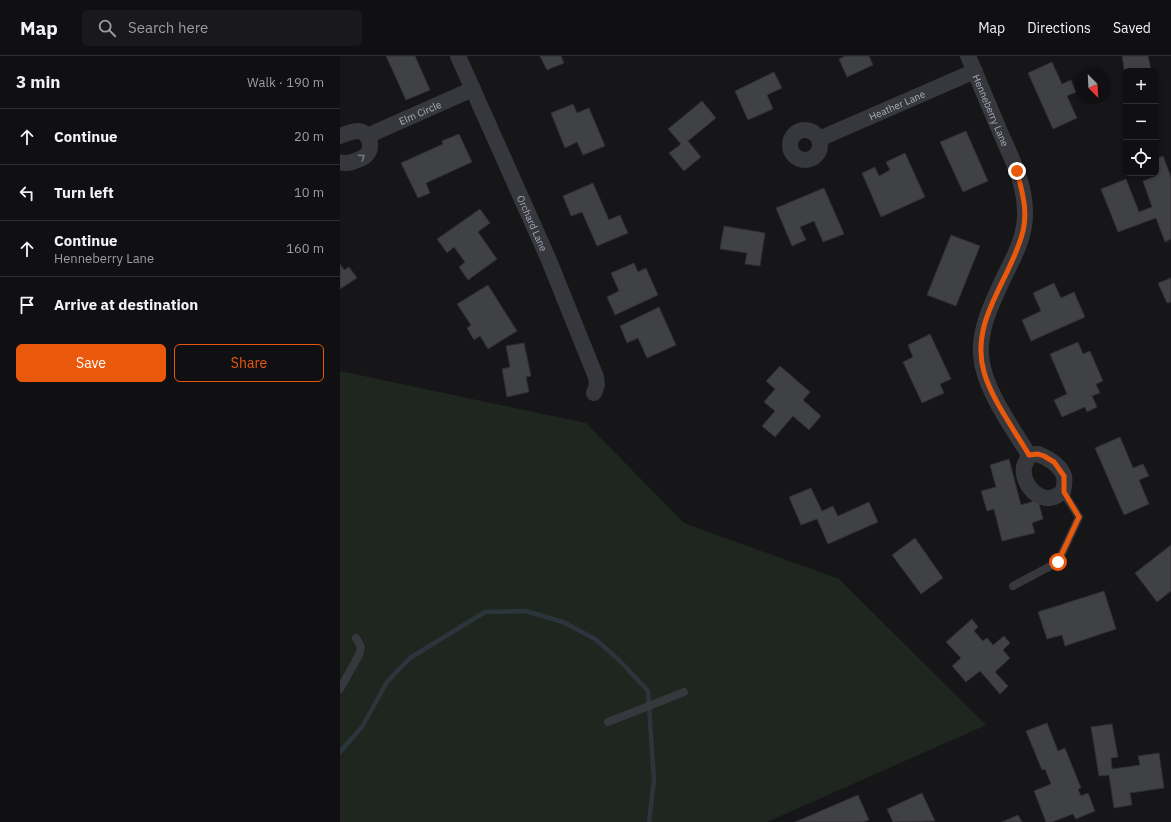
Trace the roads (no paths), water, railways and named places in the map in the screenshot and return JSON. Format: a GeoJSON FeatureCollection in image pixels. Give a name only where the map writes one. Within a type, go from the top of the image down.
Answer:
{"type":"FeatureCollection","features":[{"type":"Feature","properties":{"kind":"street","name":"Orchard Lane"},"geometry":{"type":"LineString","coordinates":[[458,56],[548,258],[596,376],[597,385],[594,393]]}},
{"type":"Feature","properties":{"kind":"street","name":"Henneberry Lane"},"geometry":{"type":"LineString","coordinates":[[968,56],[1017,171],[1023,193],[1025,212],[1024,230],[1018,250],[987,316],[983,330],[981,354],[984,372],[993,394],[1029,455]]}},
{"type":"Feature","properties":{"kind":"street","name":"Heather Lane"},"geometry":{"type":"LineString","coordinates":[[819,139],[975,71]]}},
{"type":"Feature","properties":{"kind":"street","name":"Elm Circle"},"geometry":{"type":"LineString","coordinates":[[368,136],[473,89]]}},
{"type":"Feature","properties":{"kind":"street"},"geometry":{"type":"LineString","coordinates":[[340,136],[359,131],[364,132],[368,136],[370,143],[368,154],[362,159],[348,164],[340,162]]}},
{"type":"Feature","properties":{"kind":"street"},"geometry":{"type":"LineString","coordinates":[[1038,454],[1054,462],[1064,476],[1064,492],[1054,498],[1046,498],[1038,496],[1030,488],[1024,477],[1024,466],[1029,455],[1038,454]]}},
{"type":"Feature","properties":{"kind":"lane"},"geometry":{"type":"LineString","coordinates":[[1013,586],[1058,562],[1079,517],[1064,492]]}},
{"type":"Feature","properties":{"kind":"lane"},"geometry":{"type":"LineString","coordinates":[[340,689],[361,647],[356,638]]}},
{"type":"Feature","properties":{"kind":"lane"},"geometry":{"type":"LineString","coordinates":[[608,722],[684,692]]}},
{"type":"Feature","properties":{"kind":"waterway"},"geometry":{"type":"LineString","coordinates":[[340,752],[362,727],[387,682],[410,658],[485,612],[526,611],[563,622],[595,639],[618,659],[648,691],[654,780],[649,822]]}}]}
